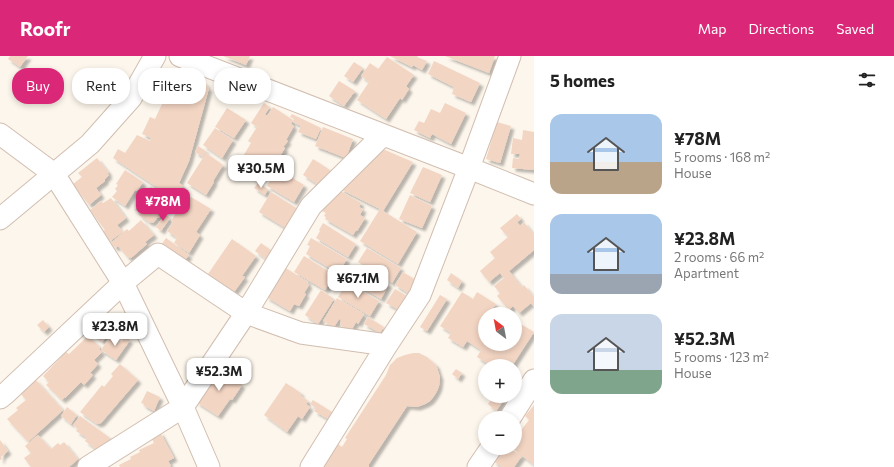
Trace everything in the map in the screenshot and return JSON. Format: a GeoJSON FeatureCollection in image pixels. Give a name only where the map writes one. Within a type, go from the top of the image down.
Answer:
{"type":"FeatureCollection","features":[{"type":"Feature","properties":{"kind":"street"},"geometry":{"type":"LineString","coordinates":[[0,219],[90,144],[131,98],[155,56]]}},
{"type":"Feature","properties":{"kind":"street"},"geometry":{"type":"LineString","coordinates":[[180,56],[534,194]]}},
{"type":"Feature","properties":{"kind":"street"},"geometry":{"type":"LineString","coordinates":[[311,467],[420,295],[510,56]]}},
{"type":"Feature","properties":{"kind":"street"},"geometry":{"type":"LineString","coordinates":[[0,134],[54,174],[124,283],[183,407],[209,467]]}},
{"type":"Feature","properties":{"kind":"street"},"geometry":{"type":"LineString","coordinates":[[88,467],[183,407],[246,313],[311,206],[383,135]]}},
{"type":"Feature","properties":{"kind":"street"},"geometry":{"type":"LineString","coordinates":[[0,398],[124,283],[158,254],[246,313],[301,333],[387,345]]}},
{"type":"Feature","properties":{"kind":"street"},"geometry":{"type":"LineString","coordinates":[[514,411],[534,380]]}},
{"type":"Feature","properties":{"kind":"street"},"geometry":{"type":"LineString","coordinates":[[478,467],[486,455]]}},
{"type":"Feature","properties":{"kind":"building"},"geometry":{"type":"Polygon","coordinates":[[[10,56],[28,56],[20,67],[8,59],[10,56]]]}},
{"type":"Feature","properties":{"kind":"building"},"geometry":{"type":"Polygon","coordinates":[[[223,56],[250,56],[246,65],[223,56]]]}},
{"type":"Feature","properties":{"kind":"building"},"geometry":{"type":"Polygon","coordinates":[[[390,56],[418,56],[417,57],[427,61],[422,70],[413,65],[412,67],[390,56]]]}},
{"type":"Feature","properties":{"kind":"building"},"geometry":{"type":"Polygon","coordinates":[[[445,56],[495,56],[489,73],[445,56]]]}},
{"type":"Feature","properties":{"kind":"building"},"geometry":{"type":"Polygon","coordinates":[[[387,57],[414,75],[406,86],[409,89],[402,100],[400,98],[386,119],[357,100],[369,82],[361,76],[370,63],[378,69],[387,57]]]}},
{"type":"Feature","properties":{"kind":"building"},"geometry":{"type":"Polygon","coordinates":[[[434,61],[480,83],[471,102],[452,94],[454,87],[428,74],[434,61]]]}},
{"type":"Feature","properties":{"kind":"building"},"geometry":{"type":"Polygon","coordinates":[[[354,62],[363,68],[353,82],[344,76],[354,62]]]}},
{"type":"Feature","properties":{"kind":"building"},"geometry":{"type":"Polygon","coordinates":[[[339,81],[355,91],[344,106],[329,96],[339,81]]]}},
{"type":"Feature","properties":{"kind":"building"},"geometry":{"type":"Polygon","coordinates":[[[206,86],[209,88],[206,99],[206,86]]]}},
{"type":"Feature","properties":{"kind":"building"},"geometry":{"type":"Polygon","coordinates":[[[445,103],[466,113],[451,144],[432,134],[430,138],[414,130],[419,121],[424,123],[431,109],[440,113],[445,103]]]}},
{"type":"Feature","properties":{"kind":"building"},"geometry":{"type":"Polygon","coordinates":[[[162,104],[205,104],[189,161],[179,183],[183,186],[173,198],[113,158],[118,149],[125,153],[137,135],[150,141],[151,138],[142,134],[150,117],[155,119],[162,104]]]}},
{"type":"Feature","properties":{"kind":"building"},"geometry":{"type":"Polygon","coordinates":[[[263,104],[270,107],[265,114],[267,116],[273,107],[293,120],[291,124],[294,126],[286,140],[288,141],[283,147],[285,148],[268,175],[242,158],[251,143],[248,141],[257,127],[251,123],[263,104]]]}},
{"type":"Feature","properties":{"kind":"building"},"geometry":{"type":"Polygon","coordinates":[[[227,108],[246,120],[234,138],[215,127],[227,108]]]}},
{"type":"Feature","properties":{"kind":"building"},"geometry":{"type":"Polygon","coordinates":[[[292,114],[321,128],[316,139],[298,132],[301,126],[293,122],[294,119],[290,117],[292,114]]]}},
{"type":"Feature","properties":{"kind":"building"},"geometry":{"type":"Polygon","coordinates":[[[497,122],[511,126],[500,163],[486,159],[497,122]]]}},
{"type":"Feature","properties":{"kind":"building"},"geometry":{"type":"Polygon","coordinates":[[[323,127],[353,139],[346,158],[315,146],[323,127]]]}},
{"type":"Feature","properties":{"kind":"building"},"geometry":{"type":"Polygon","coordinates":[[[215,128],[233,140],[222,158],[203,145],[215,128]]]}},
{"type":"Feature","properties":{"kind":"building"},"geometry":{"type":"Polygon","coordinates":[[[523,130],[534,132],[534,170],[512,168],[513,158],[519,159],[520,154],[511,154],[513,138],[522,140],[523,130]]]}},
{"type":"Feature","properties":{"kind":"building"},"geometry":{"type":"Polygon","coordinates":[[[198,146],[206,151],[203,157],[195,152],[198,146]]]}},
{"type":"Feature","properties":{"kind":"building"},"geometry":{"type":"Polygon","coordinates":[[[385,150],[413,162],[383,211],[417,232],[398,264],[360,241],[380,209],[340,189],[375,153],[385,150]]]}},
{"type":"Feature","properties":{"kind":"building"},"geometry":{"type":"Polygon","coordinates":[[[206,153],[223,165],[206,195],[187,183],[206,153]]]}},
{"type":"Feature","properties":{"kind":"building"},"geometry":{"type":"Polygon","coordinates":[[[97,158],[109,175],[105,181],[96,188],[101,195],[89,205],[73,184],[82,177],[78,173],[97,158]]]}},
{"type":"Feature","properties":{"kind":"building"},"geometry":{"type":"Polygon","coordinates":[[[313,159],[330,170],[320,186],[303,175],[313,159]]]}},
{"type":"Feature","properties":{"kind":"building"},"geometry":{"type":"Polygon","coordinates":[[[274,167],[304,185],[294,202],[267,186],[274,174],[271,171],[274,167]]]}},
{"type":"Feature","properties":{"kind":"building"},"geometry":{"type":"Polygon","coordinates":[[[423,167],[442,175],[430,202],[410,193],[423,167]]]}},
{"type":"Feature","properties":{"kind":"building"},"geometry":{"type":"Polygon","coordinates":[[[125,170],[143,182],[137,191],[135,190],[125,206],[112,197],[117,191],[115,189],[118,185],[116,184],[125,170]]]}},
{"type":"Feature","properties":{"kind":"building"},"geometry":{"type":"Polygon","coordinates":[[[258,183],[268,189],[265,195],[254,188],[258,183]]]}},
{"type":"Feature","properties":{"kind":"building"},"geometry":{"type":"Polygon","coordinates":[[[151,187],[172,201],[165,210],[164,209],[159,218],[157,218],[153,223],[150,223],[135,210],[151,187]]]}},
{"type":"Feature","properties":{"kind":"building"},"geometry":{"type":"Polygon","coordinates":[[[339,190],[361,203],[359,207],[363,209],[360,215],[365,218],[353,235],[325,219],[326,217],[324,216],[326,213],[322,211],[339,190]]]}},
{"type":"Feature","properties":{"kind":"building"},"geometry":{"type":"Polygon","coordinates":[[[271,192],[301,211],[289,230],[259,212],[271,192]]]}},
{"type":"Feature","properties":{"kind":"building"},"geometry":{"type":"Polygon","coordinates":[[[410,195],[432,206],[422,228],[399,219],[410,195]]]}},
{"type":"Feature","properties":{"kind":"building"},"geometry":{"type":"Polygon","coordinates":[[[191,197],[211,209],[196,232],[200,235],[189,253],[174,243],[177,238],[167,231],[173,222],[171,221],[183,202],[186,204],[191,197]]]}},
{"type":"Feature","properties":{"kind":"building"},"geometry":{"type":"Polygon","coordinates":[[[111,198],[126,218],[117,225],[123,232],[110,241],[103,231],[105,230],[90,210],[101,201],[103,203],[111,198]]]}},
{"type":"Feature","properties":{"kind":"building"},"geometry":{"type":"Polygon","coordinates":[[[165,214],[170,218],[161,231],[156,227],[165,214]]]}},
{"type":"Feature","properties":{"kind":"building"},"geometry":{"type":"Polygon","coordinates":[[[517,214],[521,219],[517,222],[520,226],[524,222],[534,235],[534,250],[509,271],[522,287],[524,285],[534,297],[534,307],[531,303],[522,310],[522,307],[506,307],[497,296],[500,293],[494,286],[504,278],[500,273],[489,282],[480,271],[495,258],[490,252],[508,237],[500,228],[517,214]]]}},
{"type":"Feature","properties":{"kind":"building"},"geometry":{"type":"Polygon","coordinates":[[[141,220],[154,235],[145,242],[147,244],[131,258],[128,258],[118,246],[115,248],[111,243],[127,229],[129,231],[141,220]]]}},
{"type":"Feature","properties":{"kind":"building"},"geometry":{"type":"Polygon","coordinates":[[[323,223],[356,244],[348,257],[316,238],[323,223]]]}},
{"type":"Feature","properties":{"kind":"building"},"geometry":{"type":"Polygon","coordinates":[[[166,238],[189,255],[184,261],[161,245],[166,238]]]}},
{"type":"Feature","properties":{"kind":"building"},"geometry":{"type":"Polygon","coordinates":[[[311,238],[347,259],[338,273],[306,254],[310,246],[307,245],[311,238]]]}},
{"type":"Feature","properties":{"kind":"building"},"geometry":{"type":"Polygon","coordinates":[[[232,239],[256,256],[242,276],[245,277],[234,292],[208,274],[232,239]]]}},
{"type":"Feature","properties":{"kind":"building"},"geometry":{"type":"Polygon","coordinates":[[[261,243],[272,251],[266,259],[255,251],[261,243]]]}},
{"type":"Feature","properties":{"kind":"building"},"geometry":{"type":"Polygon","coordinates":[[[367,248],[401,268],[392,283],[358,262],[367,248]]]}},
{"type":"Feature","properties":{"kind":"building"},"geometry":{"type":"Polygon","coordinates":[[[304,256],[336,276],[331,285],[329,284],[325,290],[294,272],[304,256]]]}},
{"type":"Feature","properties":{"kind":"building"},"geometry":{"type":"Polygon","coordinates":[[[357,265],[389,284],[381,299],[348,280],[357,265]]]}},
{"type":"Feature","properties":{"kind":"building"},"geometry":{"type":"Polygon","coordinates":[[[284,267],[308,282],[307,283],[309,285],[299,306],[294,304],[290,311],[266,297],[284,267]]]}},
{"type":"Feature","properties":{"kind":"building"},"geometry":{"type":"Polygon","coordinates":[[[403,272],[416,280],[408,293],[395,285],[403,272]]]}},
{"type":"Feature","properties":{"kind":"building"},"geometry":{"type":"Polygon","coordinates":[[[451,273],[462,281],[458,288],[447,280],[451,273]]]}},
{"type":"Feature","properties":{"kind":"building"},"geometry":{"type":"Polygon","coordinates":[[[347,282],[379,301],[370,316],[338,297],[347,282]]]}},
{"type":"Feature","properties":{"kind":"building"},"geometry":{"type":"Polygon","coordinates":[[[395,289],[407,296],[399,310],[386,303],[395,289]]]}},
{"type":"Feature","properties":{"kind":"building"},"geometry":{"type":"Polygon","coordinates":[[[321,290],[334,299],[318,324],[305,315],[321,290]]]}},
{"type":"Feature","properties":{"kind":"building"},"geometry":{"type":"Polygon","coordinates":[[[462,292],[473,299],[477,292],[496,304],[494,307],[478,307],[478,348],[467,341],[463,347],[448,338],[451,333],[440,326],[462,292]]]}},
{"type":"Feature","properties":{"kind":"building"},"geometry":{"type":"Polygon","coordinates":[[[440,295],[447,299],[427,331],[420,327],[440,295]]]}},
{"type":"Feature","properties":{"kind":"building"},"geometry":{"type":"Polygon","coordinates":[[[337,298],[364,314],[358,324],[356,322],[352,329],[347,330],[342,327],[340,323],[341,320],[339,319],[334,327],[323,321],[337,298]]]}},
{"type":"Feature","properties":{"kind":"building"},"geometry":{"type":"Polygon","coordinates":[[[368,317],[384,327],[380,333],[364,324],[368,317]]]}},
{"type":"Feature","properties":{"kind":"building"},"geometry":{"type":"Polygon","coordinates":[[[43,320],[49,327],[44,332],[37,325],[43,320]]]}},
{"type":"Feature","properties":{"kind":"building"},"geometry":{"type":"Polygon","coordinates":[[[96,323],[108,335],[102,342],[89,330],[96,323]]]}},
{"type":"Feature","properties":{"kind":"building"},"geometry":{"type":"Polygon","coordinates":[[[522,325],[534,332],[522,351],[522,325]]]}},
{"type":"Feature","properties":{"kind":"building"},"geometry":{"type":"Polygon","coordinates":[[[111,335],[121,342],[125,337],[130,340],[116,360],[101,350],[111,335]]]}},
{"type":"Feature","properties":{"kind":"building"},"geometry":{"type":"Polygon","coordinates":[[[88,336],[100,347],[99,349],[102,352],[94,360],[98,364],[90,373],[93,375],[84,385],[81,382],[62,400],[46,385],[49,382],[43,376],[66,352],[69,354],[88,336]]]}},
{"type":"Feature","properties":{"kind":"building"},"geometry":{"type":"Polygon","coordinates":[[[480,351],[522,351],[517,359],[480,359],[477,357],[480,351]]]}},
{"type":"Feature","properties":{"kind":"building"},"geometry":{"type":"Polygon","coordinates":[[[413,353],[419,353],[427,357],[436,365],[440,377],[439,386],[434,396],[430,401],[417,407],[407,406],[369,464],[369,467],[323,467],[338,444],[342,447],[347,439],[345,438],[386,375],[390,365],[397,358],[413,353]]]}},
{"type":"Feature","properties":{"kind":"building"},"geometry":{"type":"Polygon","coordinates":[[[120,364],[138,380],[101,423],[97,424],[80,412],[102,385],[104,387],[113,376],[111,374],[120,364]]]}},
{"type":"Feature","properties":{"kind":"building"},"geometry":{"type":"Polygon","coordinates":[[[218,368],[242,385],[232,400],[230,399],[218,416],[196,402],[218,368]]]}},
{"type":"Feature","properties":{"kind":"building"},"geometry":{"type":"Polygon","coordinates":[[[456,369],[462,373],[458,379],[452,374],[456,369]]]}},
{"type":"Feature","properties":{"kind":"building"},"geometry":{"type":"Polygon","coordinates":[[[35,379],[63,410],[28,442],[7,419],[18,410],[16,408],[26,400],[20,393],[35,379]]]}},
{"type":"Feature","properties":{"kind":"building"},"geometry":{"type":"Polygon","coordinates":[[[286,383],[301,393],[300,395],[308,401],[306,404],[310,407],[302,419],[298,416],[287,432],[264,415],[286,383]]]}},
{"type":"Feature","properties":{"kind":"building"},"geometry":{"type":"Polygon","coordinates":[[[147,391],[160,397],[154,411],[141,403],[147,391]]]}},
{"type":"Feature","properties":{"kind":"building"},"geometry":{"type":"Polygon","coordinates":[[[313,400],[332,412],[328,419],[314,411],[316,408],[310,404],[313,400]]]}},
{"type":"Feature","properties":{"kind":"building"},"geometry":{"type":"Polygon","coordinates":[[[489,403],[502,403],[496,411],[488,404],[489,403]]]}},
{"type":"Feature","properties":{"kind":"building"},"geometry":{"type":"Polygon","coordinates":[[[534,405],[534,465],[521,455],[522,429],[529,420],[525,416],[534,405]]]}},
{"type":"Feature","properties":{"kind":"building"},"geometry":{"type":"Polygon","coordinates":[[[67,407],[77,415],[71,424],[61,416],[67,407]]]}},
{"type":"Feature","properties":{"kind":"building"},"geometry":{"type":"Polygon","coordinates":[[[80,416],[110,438],[100,452],[85,441],[87,438],[76,431],[78,429],[73,425],[80,416]]]}},
{"type":"Feature","properties":{"kind":"building"},"geometry":{"type":"Polygon","coordinates":[[[160,432],[174,458],[168,461],[171,466],[120,467],[119,465],[131,459],[130,457],[140,452],[139,450],[154,443],[151,437],[160,432]]]}},
{"type":"Feature","properties":{"kind":"building"},"geometry":{"type":"Polygon","coordinates":[[[38,435],[51,449],[58,443],[60,445],[64,442],[78,459],[69,467],[31,467],[24,458],[31,453],[25,446],[38,435]]]}},
{"type":"Feature","properties":{"kind":"building"},"geometry":{"type":"Polygon","coordinates":[[[0,440],[8,451],[1,457],[2,459],[0,460],[0,440]]]}},
{"type":"Feature","properties":{"kind":"building"},"geometry":{"type":"Polygon","coordinates":[[[497,455],[522,456],[514,467],[502,467],[493,461],[497,455]]]}}]}
